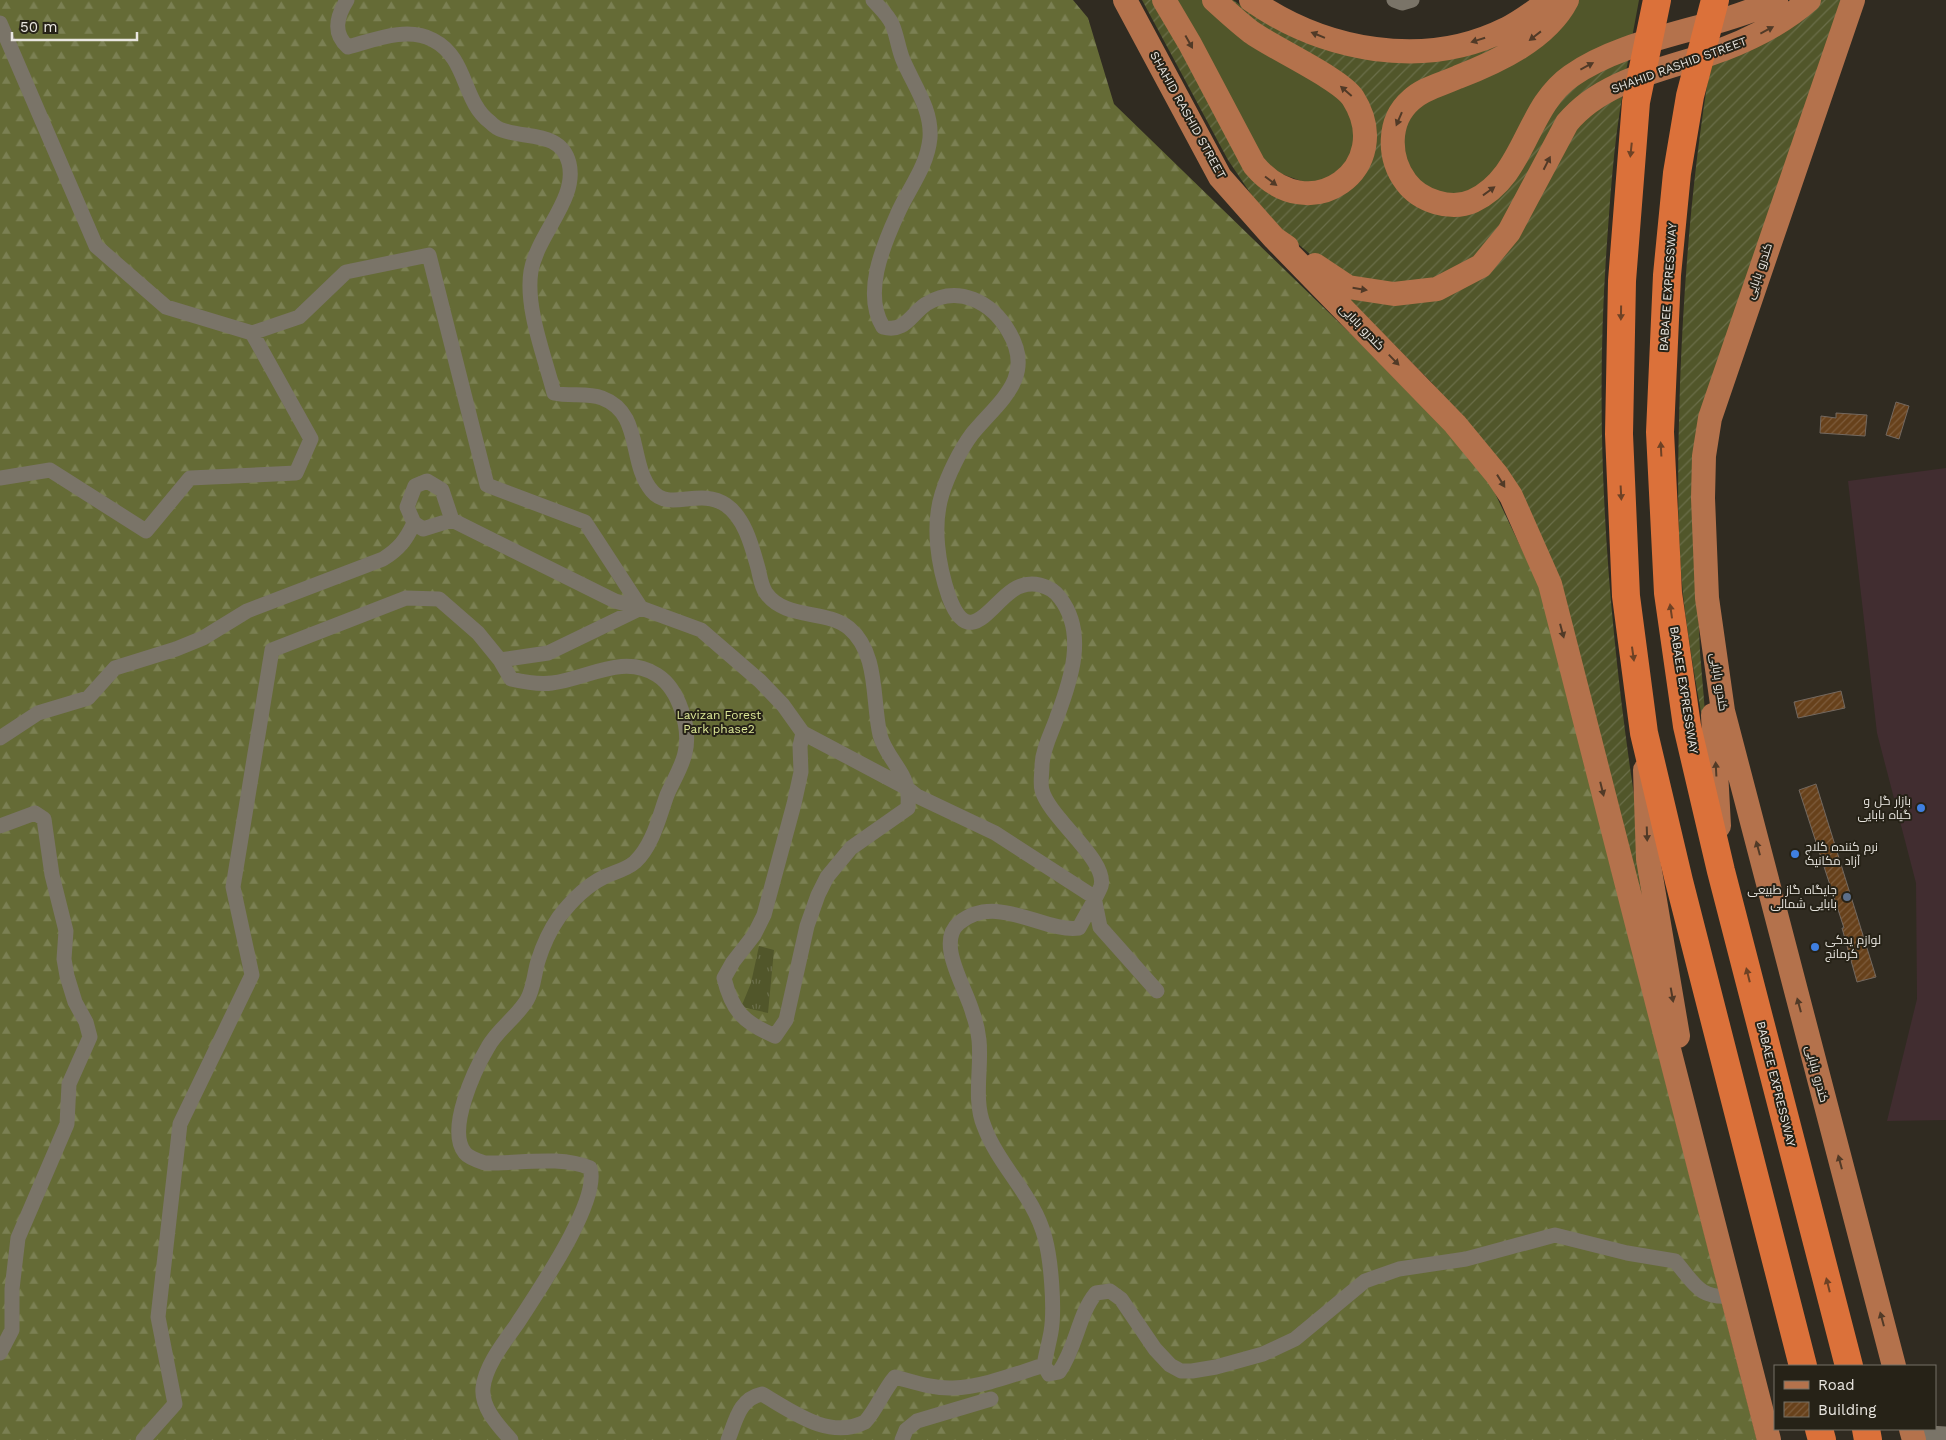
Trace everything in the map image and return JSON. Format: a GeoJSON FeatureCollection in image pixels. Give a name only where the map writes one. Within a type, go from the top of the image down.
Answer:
{"type":"FeatureCollection","features":[{"type":"Feature","properties":{"kind":"highway","name":"BABAEE EXPRESSWAY"},"geometry":{"type":"LineString","coordinates":[[1714,3],[1690,96],[1678,173],[1667,274],[1660,432],[1668,593],[1687,726],[1721,870],[1849,1365]]}},
{"type":"Feature","properties":{"kind":"highway"},"geometry":{"type":"LineString","coordinates":[[1655,8],[1636,102],[1622,281],[1619,434],[1626,596],[1644,733],[1681,890],[1803,1365]]}},
{"type":"Feature","properties":{"kind":"main road","name":"SHAHID RASHID STREET"},"geometry":{"type":"LineString","coordinates":[[1124,0],[1220,177],[1274,238],[1348,286],[1394,294],[1437,289],[1481,266],[1503,239],[1530,195],[1567,123],[1589,103],[1614,86],[1724,49],[1756,36],[1788,18],[1809,0]]}},
{"type":"Feature","properties":{"kind":"main road"},"geometry":{"type":"LineString","coordinates":[[1164,0],[1190,44],[1254,165],[1263,175],[1282,188],[1301,193],[1323,191],[1338,185],[1360,161],[1364,138],[1363,122],[1351,95],[1252,32],[1214,0]]}},
{"type":"Feature","properties":{"kind":"main road"},"geometry":{"type":"LineString","coordinates":[[1251,0],[1284,20],[1331,40],[1364,47],[1413,52],[1450,48],[1488,37],[1506,29],[1550,0]]}},
{"type":"Feature","properties":{"kind":"main road"},"geometry":{"type":"LineString","coordinates":[[1567,0],[1548,25],[1530,40],[1494,62],[1424,91],[1410,100],[1400,113],[1391,139],[1393,156],[1398,172],[1417,194],[1437,202],[1457,205],[1470,202],[1488,194],[1508,172],[1546,100],[1571,75],[1620,51],[1731,18],[1776,0]]}},
{"type":"Feature","properties":{"kind":"main road","name":"کندرو بابایی"},"geometry":{"type":"LineString","coordinates":[[1854,0],[1751,293],[1710,418],[1704,456],[1703,490],[1707,598],[1723,711],[1894,1365]]}},
{"type":"Feature","properties":{"kind":"main road","name":"کندرو بابایی"},"geometry":{"type":"LineString","coordinates":[[1274,238],[1455,424],[1497,474],[1523,521],[1552,593],[1690,1138],[1769,1440]]}},
{"type":"Feature","properties":{"kind":"main road"},"geometry":{"type":"LineString","coordinates":[[1707,598],[1721,870]]}},
{"type":"Feature","properties":{"kind":"main road"},"geometry":{"type":"LineString","coordinates":[[1644,733],[1648,859],[1675,1011],[1690,1138]]}},
{"type":"Feature","properties":{"kind":"street"},"geometry":{"type":"LineString","coordinates":[[347,0],[340,12],[337,28],[340,40],[348,47],[400,35],[419,35],[432,39],[448,50],[459,65],[482,116],[501,130],[544,138],[560,146],[568,161],[571,179],[565,199],[534,255],[530,298],[554,393],[565,396],[585,394],[610,402],[625,414],[645,480],[651,491],[670,502],[703,497],[718,499],[728,506],[741,521],[767,595],[805,615],[835,620],[849,628],[862,648],[872,674],[880,736],[907,788],[908,808],[851,848],[827,877],[818,895],[807,926],[786,1020],[775,1036],[758,1029],[743,1018],[729,999],[724,978],[732,962],[754,935],[764,915],[801,772],[800,746],[803,733]]}},
{"type":"Feature","properties":{"kind":"street"},"geometry":{"type":"LineString","coordinates":[[873,0],[892,23],[897,45],[919,91],[929,119],[930,139],[918,179],[897,214],[879,267],[873,297],[876,317],[883,327],[892,330],[902,326],[924,306],[937,298],[953,295],[969,297],[985,304],[995,313],[1011,334],[1017,353],[1015,380],[1003,401],[971,436],[946,486],[936,519],[938,547],[949,595],[956,612],[964,621],[975,622],[987,616],[1014,590],[1030,583],[1046,587],[1059,597],[1069,613],[1075,637],[1074,662],[1042,762],[1042,790],[1053,811],[1085,849],[1100,872],[1101,885],[1079,928],[1069,930],[1022,914],[986,912],[959,923],[950,934],[950,950],[973,1012],[979,1040],[980,1097],[983,1124],[996,1153],[1036,1211],[1046,1239],[1052,1309],[1051,1330],[1044,1365],[1049,1374],[1060,1372],[1070,1357],[1088,1302],[1096,1292],[1110,1291],[1121,1299],[1155,1349],[1170,1365],[1181,1371],[1192,1371],[1216,1367],[1263,1354],[1296,1339],[1365,1281],[1399,1269],[1466,1259],[1555,1235],[1627,1253],[1675,1260],[1701,1291],[1713,1298],[1732,1296]]}},
{"type":"Feature","properties":{"kind":"street"},"geometry":{"type":"LineString","coordinates":[[1394,0],[1402,4],[1412,0]]}},
{"type":"Feature","properties":{"kind":"street"},"geometry":{"type":"LineString","coordinates":[[0,23],[96,246],[166,307],[252,333],[299,317],[346,272],[428,254],[487,485],[586,522],[641,608]]}},
{"type":"Feature","properties":{"kind":"street"},"geometry":{"type":"LineString","coordinates":[[0,478],[50,470],[146,531],[190,478],[296,473],[311,439],[252,333]]}},
{"type":"Feature","properties":{"kind":"street"},"geometry":{"type":"LineString","coordinates":[[452,520],[423,530],[414,523],[407,507],[415,486],[428,481],[442,490],[452,520],[615,601],[641,608],[701,630],[760,681],[783,705],[803,733],[907,788],[917,796],[996,833],[1094,898],[1100,927],[1156,991]]}},
{"type":"Feature","properties":{"kind":"street"},"geometry":{"type":"LineString","coordinates":[[0,738],[38,713],[88,698],[115,668],[185,646],[203,638],[247,611],[383,559],[397,551],[406,541],[414,523]]}},
{"type":"Feature","properties":{"kind":"street"},"geometry":{"type":"LineString","coordinates":[[143,1440],[175,1404],[158,1317],[180,1124],[252,975],[233,886],[272,650],[406,598],[439,598],[478,633],[500,660],[511,679],[538,684],[552,683],[626,665],[644,668],[658,675],[674,694],[680,708],[686,739],[685,756],[667,795],[660,817],[642,853],[624,870],[606,876],[580,893],[558,918],[544,945],[527,999],[488,1046],[462,1110],[457,1130],[460,1144],[466,1154],[475,1160],[485,1163],[558,1161],[579,1163],[590,1168],[592,1176],[587,1199],[570,1236],[498,1354],[483,1387],[485,1403],[493,1418],[512,1440]]}},
{"type":"Feature","properties":{"kind":"street"},"geometry":{"type":"LineString","coordinates":[[500,660],[548,653],[641,608]]}},
{"type":"Feature","properties":{"kind":"street"},"geometry":{"type":"LineString","coordinates":[[0,826],[35,812],[44,818],[52,875],[66,931],[64,959],[67,976],[75,1002],[86,1022],[90,1037],[69,1084],[67,1124],[18,1238],[12,1288],[12,1330],[0,1353]]}},
{"type":"Feature","properties":{"kind":"street"},"geometry":{"type":"LineString","coordinates":[[728,1440],[744,1403],[753,1396],[762,1394],[784,1408],[812,1431],[840,1436],[855,1431],[865,1422],[884,1390],[895,1377],[936,1387],[954,1388],[994,1380],[1044,1365]]}},
{"type":"Feature","properties":{"kind":"street"},"geometry":{"type":"LineString","coordinates":[[902,1440],[906,1430],[917,1421],[990,1399]]}},
{"type":"Feature","properties":{"kind":"street"},"geometry":{"type":"LineString","coordinates":[[1912,1434],[1946,1434]]}},
{"type":"Feature","properties":{"kind":"shaded area","name":"بازار گل و گیاه بابایی"},"geometry":{"type":"Polygon","coordinates":[[[1946,468],[1946,1120],[1887,1121],[1917,999],[1916,883],[1877,733],[1848,481],[1946,468]]]}},
{"type":"Feature","properties":{"kind":"green space","name":"Lavizan Forest Park phase2"},"geometry":{"type":"Polygon","coordinates":[[[0,0],[1073,0],[1088,18],[1114,104],[1356,339],[1465,450],[1492,487],[1539,585],[1757,1440],[0,1440],[0,0]]]}},
{"type":"Feature","properties":{"kind":"green space"},"geometry":{"type":"Polygon","coordinates":[[[1142,0],[1156,0],[1238,150],[1308,201],[1372,141],[1315,63],[1224,0],[1233,0],[1259,18],[1313,44],[1497,44],[1518,39],[1422,83],[1385,154],[1463,213],[1566,90],[1629,56],[1625,76],[1607,82],[1479,254],[1449,274],[1412,285],[1365,282],[1324,266],[1284,232],[1253,197],[1228,160],[1142,0]]]}},
{"type":"Feature","properties":{"kind":"green space"},"geometry":{"type":"Polygon","coordinates":[[[1173,0],[1203,0],[1207,5],[1344,97],[1357,133],[1346,167],[1315,186],[1265,168],[1173,0]]]}},
{"type":"Feature","properties":{"kind":"green space"},"geometry":{"type":"Polygon","coordinates":[[[1577,0],[1639,0],[1631,43],[1476,194],[1434,195],[1405,168],[1403,124],[1409,113],[1577,0]]]}},
{"type":"Feature","properties":{"kind":"green space"},"geometry":{"type":"Polygon","coordinates":[[[1818,0],[1844,0],[1709,392],[1696,555],[1700,652],[1708,748],[1694,672],[1683,595],[1678,490],[1684,303],[1699,141],[1711,61],[1818,0]]]}},
{"type":"Feature","properties":{"kind":"green space"},"geometry":{"type":"Polygon","coordinates":[[[1623,92],[1610,195],[1602,352],[1602,446],[1606,539],[1624,725],[1652,911],[1669,1004],[1576,659],[1483,445],[1432,383],[1351,301],[1336,291],[1463,284],[1580,122],[1623,92]]]}},
{"type":"Feature","properties":{"kind":"green space"},"geometry":{"type":"Polygon","coordinates":[[[759,946],[774,950],[768,1013],[746,1008],[742,1005],[751,983],[759,946]]]}},
{"type":"Feature","properties":{"kind":"building"},"geometry":{"type":"Polygon","coordinates":[[[1896,402],[1909,406],[1899,439],[1886,435],[1896,402]]]}},
{"type":"Feature","properties":{"kind":"building"},"geometry":{"type":"Polygon","coordinates":[[[1836,413],[1867,415],[1865,436],[1820,433],[1821,416],[1836,418],[1836,413]]]}},
{"type":"Feature","properties":{"kind":"building"},"geometry":{"type":"Polygon","coordinates":[[[1841,691],[1845,708],[1798,718],[1794,702],[1841,691]]]}},
{"type":"Feature","properties":{"kind":"building"},"geometry":{"type":"Polygon","coordinates":[[[1816,784],[1876,977],[1857,982],[1842,928],[1844,928],[1799,790],[1816,784]]]}},
{"type":"Feature","properties":{"kind":"place","name":"بازار گل و گیاه بابایی"},"geometry":{"type":"Point","coordinates":[1921,808]}},
{"type":"Feature","properties":{"kind":"place","name":"نرم کننده کلاچ آزاد مکانیک"},"geometry":{"type":"Point","coordinates":[1795,854]}},
{"type":"Feature","properties":{"kind":"place","name":"جایگاه گاز طبیعی بابایی شمالی"},"geometry":{"type":"Point","coordinates":[1847,897]}},
{"type":"Feature","properties":{"kind":"place","name":"لوازم یدکی کرمانج"},"geometry":{"type":"Point","coordinates":[1815,947]}}]}
